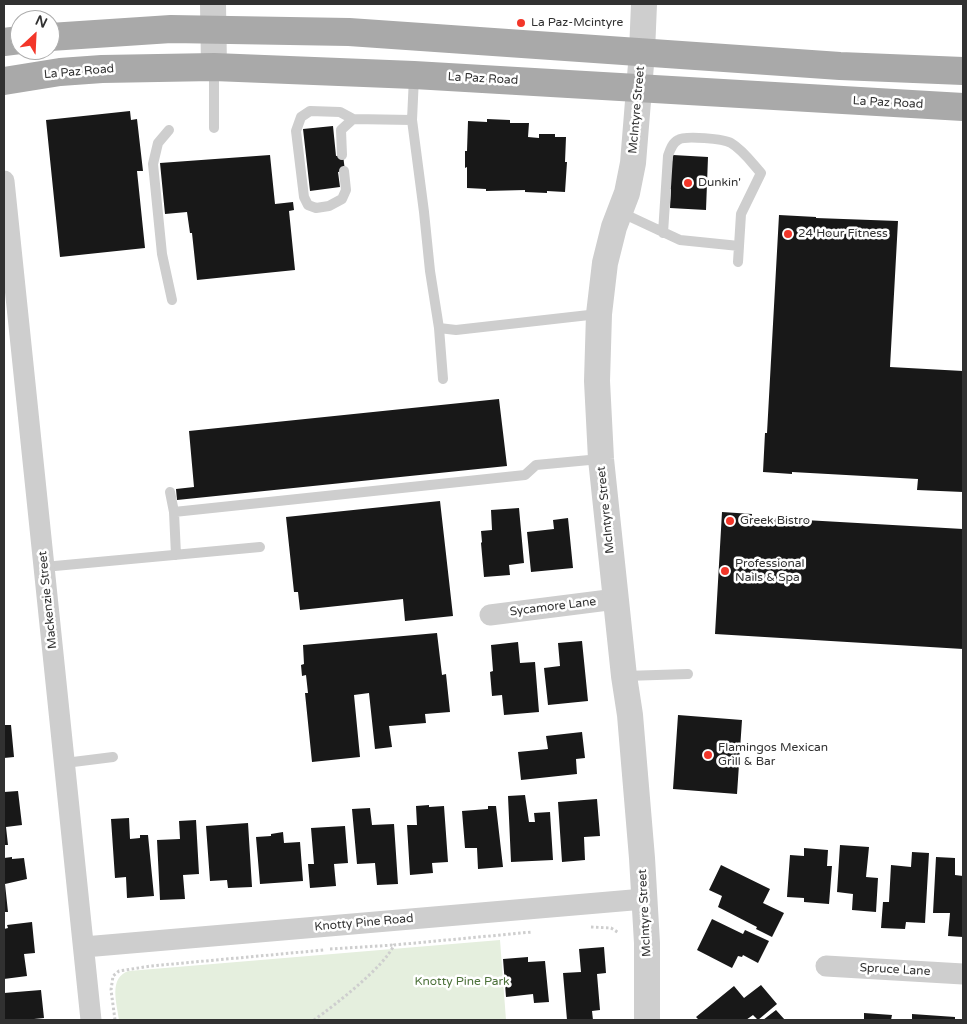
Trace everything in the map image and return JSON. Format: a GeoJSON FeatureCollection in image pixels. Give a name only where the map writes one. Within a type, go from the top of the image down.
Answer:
{"type":"FeatureCollection","features":[{"type":"Feature","properties":{"kind":"main road"},"geometry":{"type":"LineString","coordinates":[[60,36],[171,29],[214,17],[349,32],[840,66],[963,71]]}},
{"type":"Feature","properties":{"kind":"main road","name":"La Paz Road"},"geometry":{"type":"LineString","coordinates":[[4,81],[60,72],[102,69],[214,67],[414,75],[963,107]]}},
{"type":"Feature","properties":{"kind":"street","name":"McIntyre Street"},"geometry":{"type":"LineString","coordinates":[[644,4],[633,163],[627,193],[614,227],[605,263],[599,314],[597,381],[601,459],[624,676],[630,715],[647,944],[647,1020]]}},
{"type":"Feature","properties":{"kind":"street"},"geometry":{"type":"LineString","coordinates":[[214,17],[214,67]]}},
{"type":"Feature","properties":{"kind":"street","name":"Mackenzie Street"},"geometry":{"type":"LineString","coordinates":[[4,181],[91,1020]]}},
{"type":"Feature","properties":{"kind":"street","name":"Sycamore Lane"},"geometry":{"type":"LineString","coordinates":[[490,614],[616,599]]}},
{"type":"Feature","properties":{"kind":"street","name":"Knotty Pine Road"},"geometry":{"type":"LineString","coordinates":[[84,947],[644,900]]}},
{"type":"Feature","properties":{"kind":"street","name":"Spruce Lane"},"geometry":{"type":"LineString","coordinates":[[826,966],[963,974]]}},
{"type":"Feature","properties":{"kind":"lane"},"geometry":{"type":"LineString","coordinates":[[214,67],[214,128]]}},
{"type":"Feature","properties":{"kind":"lane"},"geometry":{"type":"LineString","coordinates":[[414,75],[412,120],[438,328],[442,379]]}},
{"type":"Feature","properties":{"kind":"lane"},"geometry":{"type":"LineString","coordinates":[[344,171],[346,190],[342,199],[329,206],[316,208],[308,205],[304,197],[296,131],[300,117],[310,111],[340,112],[352,119],[412,120]]}},
{"type":"Feature","properties":{"kind":"lane"},"geometry":{"type":"LineString","coordinates":[[342,155],[342,130],[352,119]]}},
{"type":"Feature","properties":{"kind":"lane"},"geometry":{"type":"LineString","coordinates":[[169,130],[158,143],[153,164],[162,254],[172,300]]}},
{"type":"Feature","properties":{"kind":"lane"},"geometry":{"type":"LineString","coordinates":[[663,233],[668,156],[672,146],[678,139],[687,137],[729,142],[739,148],[761,173],[741,214],[738,262]]}},
{"type":"Feature","properties":{"kind":"lane"},"geometry":{"type":"LineString","coordinates":[[620,212],[680,240],[739,246]]}},
{"type":"Feature","properties":{"kind":"lane"},"geometry":{"type":"LineString","coordinates":[[438,328],[456,330],[599,314]]}},
{"type":"Feature","properties":{"kind":"lane"},"geometry":{"type":"LineString","coordinates":[[174,512],[525,474],[536,465],[601,459]]}},
{"type":"Feature","properties":{"kind":"lane"},"geometry":{"type":"LineString","coordinates":[[170,492],[174,512],[176,555]]}},
{"type":"Feature","properties":{"kind":"lane"},"geometry":{"type":"LineString","coordinates":[[44,567],[260,547]]}},
{"type":"Feature","properties":{"kind":"lane"},"geometry":{"type":"LineString","coordinates":[[624,676],[688,674]]}},
{"type":"Feature","properties":{"kind":"lane"},"geometry":{"type":"LineString","coordinates":[[65,763],[113,757]]}},
{"type":"Feature","properties":{"kind":"path"},"geometry":{"type":"LineString","coordinates":[[582,927],[611,928],[618,933]]}},
{"type":"Feature","properties":{"kind":"path"},"geometry":{"type":"LineString","coordinates":[[115,1020],[111,990],[113,976],[120,971],[151,966],[534,932]]}},
{"type":"Feature","properties":{"kind":"path"},"geometry":{"type":"LineString","coordinates":[[314,1020],[374,970],[390,954],[394,945]]}},
{"type":"Feature","properties":{"kind":"green space","name":"Knotty Pine Park"},"geometry":{"type":"Polygon","coordinates":[[[500,940],[506,1020],[119,1020],[115,992],[116,985],[122,974],[129,971],[500,940]]]}},
{"type":"Feature","properties":{"kind":"building"},"geometry":{"type":"Polygon","coordinates":[[[130,111],[131,120],[137,119],[143,171],[137,171],[145,248],[60,257],[46,120],[130,111]]]}},
{"type":"Feature","properties":{"kind":"building"},"geometry":{"type":"Polygon","coordinates":[[[487,119],[510,120],[510,123],[529,123],[528,137],[539,138],[539,134],[555,134],[555,137],[566,137],[565,192],[486,191],[486,189],[467,188],[465,151],[467,151],[468,121],[487,122],[487,119]]]}},
{"type":"Feature","properties":{"kind":"building"},"geometry":{"type":"Polygon","coordinates":[[[333,126],[336,156],[343,155],[345,171],[338,172],[340,187],[310,191],[303,129],[333,126]]]}},
{"type":"Feature","properties":{"kind":"building"},"geometry":{"type":"Polygon","coordinates":[[[270,155],[275,204],[293,202],[294,210],[289,211],[295,270],[197,280],[192,233],[190,233],[187,212],[165,214],[160,163],[270,155]]]}},
{"type":"Feature","properties":{"kind":"building","name":"Dunkin'"},"geometry":{"type":"Polygon","coordinates":[[[673,155],[708,157],[706,210],[670,208],[671,189],[668,189],[673,155]]]}},
{"type":"Feature","properties":{"kind":"building"},"geometry":{"type":"Polygon","coordinates":[[[779,215],[898,221],[890,367],[963,371],[963,492],[917,490],[918,479],[763,472],[765,433],[767,433],[779,215]]]}},
{"type":"Feature","properties":{"kind":"building"},"geometry":{"type":"Polygon","coordinates":[[[499,399],[507,466],[177,500],[176,489],[194,487],[189,431],[499,399]]]}},
{"type":"Feature","properties":{"kind":"building"},"geometry":{"type":"Polygon","coordinates":[[[440,501],[453,616],[405,621],[403,599],[300,610],[298,592],[294,592],[286,517],[440,501]]]}},
{"type":"Feature","properties":{"kind":"building"},"geometry":{"type":"Polygon","coordinates":[[[519,508],[524,563],[509,565],[510,575],[484,577],[481,531],[492,530],[491,510],[519,508]]]}},
{"type":"Feature","properties":{"kind":"building"},"geometry":{"type":"Polygon","coordinates":[[[722,512],[752,514],[752,517],[963,529],[963,649],[715,634],[722,512]]]}},
{"type":"Feature","properties":{"kind":"building"},"geometry":{"type":"Polygon","coordinates":[[[568,518],[573,568],[531,572],[527,532],[554,529],[553,520],[568,518]]]}},
{"type":"Feature","properties":{"kind":"building"},"geometry":{"type":"Polygon","coordinates":[[[437,633],[442,675],[446,674],[450,712],[425,714],[426,723],[389,726],[392,747],[375,749],[369,693],[354,695],[360,757],[312,762],[305,693],[308,693],[306,675],[302,676],[301,665],[304,664],[303,645],[437,633]]]}},
{"type":"Feature","properties":{"kind":"building"},"geometry":{"type":"Polygon","coordinates":[[[582,641],[588,701],[548,705],[544,668],[560,666],[558,643],[582,641]]]}},
{"type":"Feature","properties":{"kind":"building"},"geometry":{"type":"Polygon","coordinates":[[[518,642],[520,663],[535,662],[539,712],[504,715],[502,695],[492,696],[490,672],[493,671],[491,645],[518,642]]]}},
{"type":"Feature","properties":{"kind":"building","name":"Flamingos Mexican Grill & Bar"},"geometry":{"type":"Polygon","coordinates":[[[678,715],[742,720],[737,794],[673,789],[678,715]]]}},
{"type":"Feature","properties":{"kind":"building"},"geometry":{"type":"Polygon","coordinates":[[[5,725],[11,725],[14,757],[4,758],[5,725]]]}},
{"type":"Feature","properties":{"kind":"building"},"geometry":{"type":"Polygon","coordinates":[[[582,732],[585,758],[576,759],[577,774],[521,780],[518,752],[548,749],[546,736],[582,732]]]}},
{"type":"Feature","properties":{"kind":"building"},"geometry":{"type":"Polygon","coordinates":[[[18,791],[22,825],[6,827],[8,845],[4,845],[4,792],[18,791]]]}},
{"type":"Feature","properties":{"kind":"building"},"geometry":{"type":"Polygon","coordinates":[[[525,795],[529,822],[535,822],[534,813],[550,812],[553,860],[511,862],[508,796],[525,795]]]}},
{"type":"Feature","properties":{"kind":"building"},"geometry":{"type":"Polygon","coordinates":[[[597,799],[600,836],[584,837],[585,860],[562,862],[558,802],[597,799]]]}},
{"type":"Feature","properties":{"kind":"building"},"geometry":{"type":"Polygon","coordinates":[[[429,805],[429,807],[444,806],[448,862],[432,863],[433,873],[410,875],[407,825],[417,825],[416,806],[429,805]]]}},
{"type":"Feature","properties":{"kind":"building"},"geometry":{"type":"Polygon","coordinates":[[[488,806],[496,806],[503,867],[478,869],[477,848],[465,848],[462,811],[488,809],[488,806]]]}},
{"type":"Feature","properties":{"kind":"building"},"geometry":{"type":"Polygon","coordinates":[[[370,808],[372,825],[394,824],[398,884],[377,885],[375,863],[357,864],[352,809],[370,808]]]}},
{"type":"Feature","properties":{"kind":"building"},"geometry":{"type":"Polygon","coordinates":[[[129,818],[130,839],[140,838],[140,835],[148,835],[154,896],[127,898],[126,877],[115,878],[111,819],[129,818]]]}},
{"type":"Feature","properties":{"kind":"building"},"geometry":{"type":"Polygon","coordinates":[[[196,820],[199,874],[183,875],[185,899],[160,900],[157,840],[180,839],[179,821],[196,820]]]}},
{"type":"Feature","properties":{"kind":"building"},"geometry":{"type":"Polygon","coordinates":[[[248,823],[252,887],[228,888],[227,880],[210,881],[206,826],[248,823]]]}},
{"type":"Feature","properties":{"kind":"building"},"geometry":{"type":"Polygon","coordinates":[[[345,826],[348,863],[334,864],[336,886],[310,888],[308,864],[314,864],[311,828],[345,826]]]}},
{"type":"Feature","properties":{"kind":"building"},"geometry":{"type":"Polygon","coordinates":[[[283,832],[284,843],[300,842],[303,881],[260,884],[256,837],[271,836],[271,834],[283,832]]]}},
{"type":"Feature","properties":{"kind":"building"},"geometry":{"type":"Polygon","coordinates":[[[840,845],[869,847],[866,877],[878,878],[876,912],[852,910],[853,894],[837,892],[840,845]]]}},
{"type":"Feature","properties":{"kind":"building"},"geometry":{"type":"Polygon","coordinates":[[[804,848],[828,850],[827,866],[832,866],[829,904],[804,902],[804,898],[787,897],[790,855],[804,856],[804,848]]]}},
{"type":"Feature","properties":{"kind":"building"},"geometry":{"type":"Polygon","coordinates":[[[912,852],[929,853],[925,923],[906,922],[905,929],[881,928],[883,902],[889,902],[891,865],[911,867],[912,852]]]}},
{"type":"Feature","properties":{"kind":"building"},"geometry":{"type":"Polygon","coordinates":[[[12,857],[12,859],[24,858],[27,879],[5,884],[8,912],[4,912],[4,858],[12,857]]]}},
{"type":"Feature","properties":{"kind":"building"},"geometry":{"type":"Polygon","coordinates":[[[936,857],[955,858],[955,875],[963,876],[963,937],[948,936],[950,913],[933,913],[936,857]]]}},
{"type":"Feature","properties":{"kind":"building"},"geometry":{"type":"Polygon","coordinates":[[[721,865],[770,889],[763,903],[784,913],[772,937],[718,907],[722,896],[709,890],[721,865]]]}},
{"type":"Feature","properties":{"kind":"building"},"geometry":{"type":"Polygon","coordinates":[[[712,919],[743,934],[745,930],[769,941],[758,963],[743,955],[742,957],[738,956],[732,968],[697,950],[712,919]]]}},
{"type":"Feature","properties":{"kind":"building"},"geometry":{"type":"Polygon","coordinates":[[[32,922],[35,953],[24,954],[27,976],[4,979],[4,929],[8,928],[7,925],[32,922]]]}},
{"type":"Feature","properties":{"kind":"building"},"geometry":{"type":"Polygon","coordinates":[[[604,947],[606,973],[597,974],[600,1010],[592,1011],[593,1020],[567,1020],[563,973],[581,972],[579,949],[604,947]]]}},
{"type":"Feature","properties":{"kind":"building"},"geometry":{"type":"Polygon","coordinates":[[[528,957],[528,962],[545,961],[549,1002],[534,1003],[533,994],[506,997],[503,959],[528,957]]]}},
{"type":"Feature","properties":{"kind":"building"},"geometry":{"type":"Polygon","coordinates":[[[761,985],[777,1004],[758,1020],[753,1015],[746,1020],[699,1020],[696,1017],[734,986],[744,998],[761,985]]]}},
{"type":"Feature","properties":{"kind":"building"},"geometry":{"type":"Polygon","coordinates":[[[41,990],[44,1018],[35,1020],[4,1020],[4,993],[41,990]]]}},
{"type":"Feature","properties":{"kind":"building"},"geometry":{"type":"Polygon","coordinates":[[[776,1010],[785,1020],[763,1020],[776,1010]]]}},
{"type":"Feature","properties":{"kind":"building"},"geometry":{"type":"Polygon","coordinates":[[[864,1013],[892,1015],[891,1020],[864,1020],[864,1013]]]}},
{"type":"Feature","properties":{"kind":"building"},"geometry":{"type":"Polygon","coordinates":[[[912,1014],[955,1017],[955,1020],[912,1020],[912,1014]]]}},
{"type":"Feature","properties":{"kind":"place","name":"La Paz-Mcintyre"},"geometry":{"type":"Point","coordinates":[521,23]}},
{"type":"Feature","properties":{"kind":"place","name":"Dunkin'"},"geometry":{"type":"Point","coordinates":[688,183]}},
{"type":"Feature","properties":{"kind":"place","name":"24 Hour Fitness"},"geometry":{"type":"Point","coordinates":[788,234]}},
{"type":"Feature","properties":{"kind":"place","name":"Greek Bistro"},"geometry":{"type":"Point","coordinates":[730,521]}},
{"type":"Feature","properties":{"kind":"place","name":"Professional Nails & Spa"},"geometry":{"type":"Point","coordinates":[725,571]}},
{"type":"Feature","properties":{"kind":"place","name":"Flamingos Mexican Grill & Bar"},"geometry":{"type":"Point","coordinates":[708,755]}}]}
